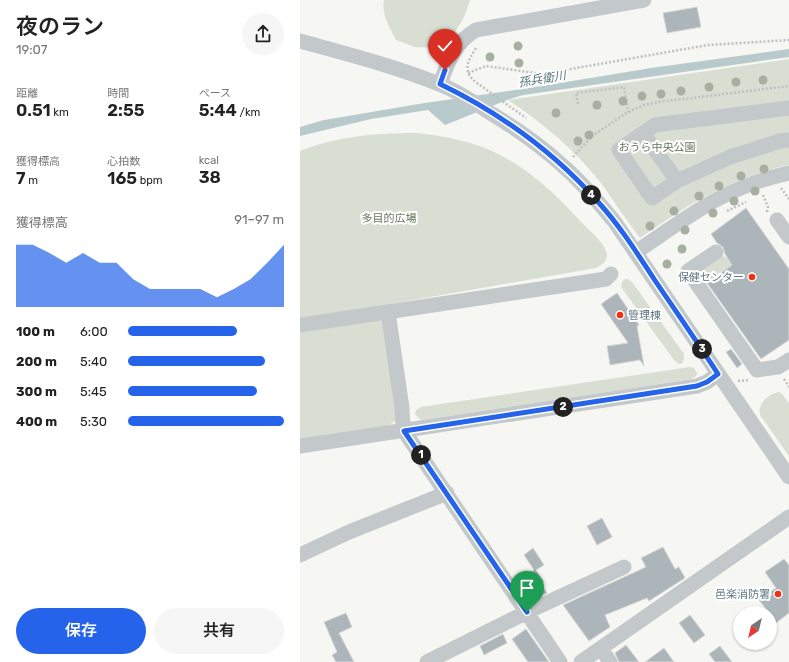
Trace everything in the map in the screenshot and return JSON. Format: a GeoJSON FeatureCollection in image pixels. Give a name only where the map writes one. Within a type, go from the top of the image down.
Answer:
{"type":"FeatureCollection","features":[{"type":"Feature","properties":{"kind":"street"},"geometry":{"type":"LineString","coordinates":[[440,84],[456,48],[462,40],[476,30],[644,0]]}},
{"type":"Feature","properties":{"kind":"street"},"geometry":{"type":"LineString","coordinates":[[300,41],[344,53],[440,84],[465,97],[512,126],[564,166],[614,221],[789,477]]}},
{"type":"Feature","properties":{"kind":"street"},"geometry":{"type":"LineString","coordinates":[[789,108],[655,125],[620,150],[652,198],[677,181],[730,157],[780,141],[789,140]]}},
{"type":"Feature","properties":{"kind":"street"},"geometry":{"type":"LineString","coordinates":[[643,133],[677,181]]}},
{"type":"Feature","properties":{"kind":"street"},"geometry":{"type":"LineString","coordinates":[[636,252],[662,233],[718,198],[736,189],[789,173]]}},
{"type":"Feature","properties":{"kind":"street"},"geometry":{"type":"LineString","coordinates":[[771,219],[789,237]]}},
{"type":"Feature","properties":{"kind":"street"},"geometry":{"type":"LineString","coordinates":[[716,252],[688,271],[756,370],[778,367],[789,360]]}},
{"type":"Feature","properties":{"kind":"street"},"geometry":{"type":"LineString","coordinates":[[300,325],[606,279],[610,274]]}},
{"type":"Feature","properties":{"kind":"street"},"geometry":{"type":"LineString","coordinates":[[388,312],[404,428],[560,662]]}},
{"type":"Feature","properties":{"kind":"street"},"geometry":{"type":"LineString","coordinates":[[300,446],[404,428],[697,386],[707,382],[718,374]]}},
{"type":"Feature","properties":{"kind":"street"},"geometry":{"type":"LineString","coordinates":[[300,555],[349,532],[447,493]]}},
{"type":"Feature","properties":{"kind":"street"},"geometry":{"type":"LineString","coordinates":[[581,662],[789,517]]}},
{"type":"Feature","properties":{"kind":"street"},"geometry":{"type":"LineString","coordinates":[[427,662],[527,612],[624,567]]}},
{"type":"Feature","properties":{"kind":"street"},"geometry":{"type":"LineString","coordinates":[[601,648],[610,662]]}},
{"type":"Feature","properties":{"kind":"path"},"geometry":{"type":"LineString","coordinates":[[468,73],[486,66],[542,74],[708,45],[789,40]]}},
{"type":"Feature","properties":{"kind":"path"},"geometry":{"type":"LineString","coordinates":[[479,45],[470,60],[467,68],[468,73],[473,80],[510,106]]}},
{"type":"Feature","properties":{"kind":"path"},"geometry":{"type":"LineString","coordinates":[[578,104],[576,93],[624,87],[628,112]]}},
{"type":"Feature","properties":{"kind":"path"},"geometry":{"type":"LineString","coordinates":[[781,188],[789,199]]}},
{"type":"Feature","properties":{"kind":"path"},"geometry":{"type":"LineString","coordinates":[[770,192],[763,195],[771,219]]}},
{"type":"Feature","properties":{"kind":"path"},"geometry":{"type":"LineString","coordinates":[[725,212],[749,201]]}},
{"type":"Feature","properties":{"kind":"green space"},"geometry":{"type":"Polygon","coordinates":[[[384,0],[470,0],[459,26],[440,48],[415,47],[396,40],[385,16],[383,5],[384,0]]]}},
{"type":"Feature","properties":{"kind":"green space","name":"おうら中央公園"},"geometry":{"type":"Polygon","coordinates":[[[789,59],[789,165],[768,170],[729,184],[693,204],[640,238],[601,183],[580,159],[534,118],[508,100],[789,59]]]}},
{"type":"Feature","properties":{"kind":"green space","name":"多目的広場"},"geometry":{"type":"Polygon","coordinates":[[[417,133],[448,137],[477,145],[509,160],[533,176],[555,195],[598,239],[606,251],[606,260],[596,268],[379,306],[398,414],[395,421],[388,426],[300,439],[300,151],[329,142],[357,136],[417,133]]]}},
{"type":"Feature","properties":{"kind":"green space"},"geometry":{"type":"Polygon","coordinates":[[[722,255],[727,258],[732,265],[703,286],[697,272],[722,255]]]}},
{"type":"Feature","properties":{"kind":"green space"},"geometry":{"type":"Polygon","coordinates":[[[625,279],[632,282],[684,354],[682,364],[679,364],[674,360],[621,287],[622,282],[625,279]]]}},
{"type":"Feature","properties":{"kind":"green space"},"geometry":{"type":"Polygon","coordinates":[[[690,367],[694,368],[697,373],[696,376],[691,379],[422,420],[415,414],[416,410],[421,407],[690,367]]]}},
{"type":"Feature","properties":{"kind":"green space"},"geometry":{"type":"Polygon","coordinates":[[[779,392],[789,403],[789,456],[760,415],[760,407],[764,400],[767,397],[779,392]]]}},
{"type":"Feature","properties":{"kind":"shaded area"},"geometry":{"type":"Polygon","coordinates":[[[789,49],[789,57],[523,95],[445,125],[428,110],[371,119],[300,136],[300,127],[324,120],[651,68],[789,49]]]}},
{"type":"Feature","properties":{"kind":"building"},"geometry":{"type":"Polygon","coordinates":[[[697,7],[701,27],[667,33],[663,13],[697,7]]]}},
{"type":"Feature","properties":{"kind":"building","name":"保健センター"},"geometry":{"type":"Polygon","coordinates":[[[746,208],[789,269],[789,340],[761,359],[707,283],[732,265],[725,254],[723,247],[717,243],[711,234],[746,208]]]}},
{"type":"Feature","properties":{"kind":"building"},"geometry":{"type":"Polygon","coordinates":[[[617,293],[639,325],[637,326],[644,366],[640,360],[610,365],[607,346],[628,343],[601,304],[617,293]]]}},
{"type":"Feature","properties":{"kind":"building"},"geometry":{"type":"Polygon","coordinates":[[[731,349],[742,364],[737,368],[726,352],[731,349]]]}},
{"type":"Feature","properties":{"kind":"building"},"geometry":{"type":"Polygon","coordinates":[[[602,518],[612,537],[597,545],[587,526],[602,518]]]}},
{"type":"Feature","properties":{"kind":"building"},"geometry":{"type":"Polygon","coordinates":[[[663,547],[675,569],[679,567],[685,578],[649,601],[647,598],[605,615],[610,627],[589,641],[563,605],[646,567],[641,558],[663,547]]]}},
{"type":"Feature","properties":{"kind":"building"},"geometry":{"type":"Polygon","coordinates":[[[533,548],[544,565],[536,570],[544,582],[541,584],[547,593],[530,601],[517,582],[534,570],[524,555],[533,548]]]}},
{"type":"Feature","properties":{"kind":"building","name":"邑楽消防署"},"geometry":{"type":"Polygon","coordinates":[[[784,559],[789,565],[789,613],[777,622],[777,606],[764,606],[759,600],[776,588],[765,572],[784,559]]]}},
{"type":"Feature","properties":{"kind":"building"},"geometry":{"type":"Polygon","coordinates":[[[346,613],[352,627],[339,633],[354,662],[336,662],[332,655],[337,652],[324,622],[346,613]]]}},
{"type":"Feature","properties":{"kind":"building"},"geometry":{"type":"Polygon","coordinates":[[[690,615],[705,635],[694,643],[679,623],[690,615]]]}},
{"type":"Feature","properties":{"kind":"building"},"geometry":{"type":"Polygon","coordinates":[[[526,629],[549,662],[528,662],[512,639],[526,629]]]}},
{"type":"Feature","properties":{"kind":"building"},"geometry":{"type":"Polygon","coordinates":[[[503,634],[507,643],[484,655],[480,646],[503,634]]]}},
{"type":"Feature","properties":{"kind":"building"},"geometry":{"type":"Polygon","coordinates":[[[626,645],[639,662],[619,662],[615,653],[626,645]]]}},
{"type":"Feature","properties":{"kind":"building"},"geometry":{"type":"Polygon","coordinates":[[[720,646],[732,662],[715,662],[709,654],[720,646]]]}},
{"type":"Feature","properties":{"kind":"building"},"geometry":{"type":"Polygon","coordinates":[[[664,648],[674,662],[645,662],[664,648]]]}},
{"type":"Feature","properties":{"kind":"place","name":"保健センター"},"geometry":{"type":"Point","coordinates":[752,277]}},
{"type":"Feature","properties":{"kind":"place","name":"管理棟"},"geometry":{"type":"Point","coordinates":[620,315]}},
{"type":"Feature","properties":{"kind":"place","name":"邑楽消防署"},"geometry":{"type":"Point","coordinates":[778,594]}},
{"type":"Feature","properties":{"kind":"route"},"geometry":{"type":"LineString","coordinates":[[445,70],[440,84],[465,97],[512,126],[564,166],[583,185],[614,221],[718,374],[707,382],[697,386],[404,431],[527,612]]}},
{"type":"Feature","properties":{"kind":"water label","name":"孫兵衛川"},"geometry":{"type":"Point","coordinates":[542,79]}}]}
